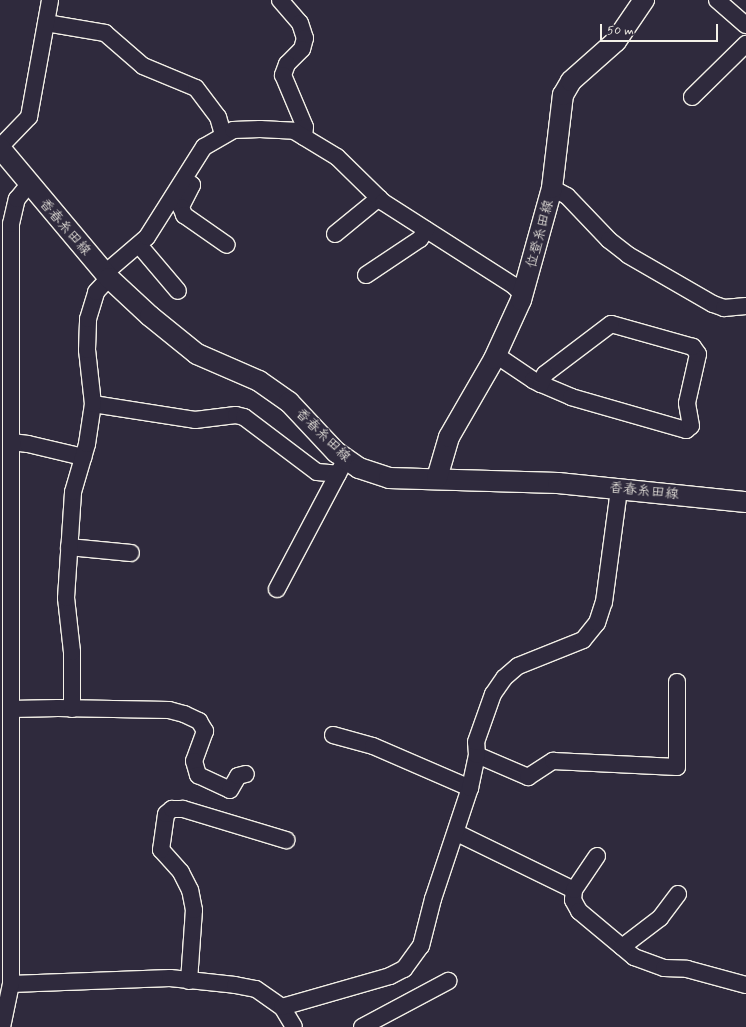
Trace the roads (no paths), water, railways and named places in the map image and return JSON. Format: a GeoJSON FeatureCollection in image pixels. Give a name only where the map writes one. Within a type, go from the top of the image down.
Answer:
{"type":"FeatureCollection","features":[{"type":"Feature","properties":{"kind":"main road","name":"位登糸田線"},"geometry":{"type":"LineString","coordinates":[[437,478],[449,437],[496,355],[523,295],[552,188],[563,95],[571,81],[616,41],[644,0]]}},
{"type":"Feature","properties":{"kind":"main road","name":"香春糸田線"},"geometry":{"type":"LineString","coordinates":[[0,147],[29,184],[107,276],[197,354],[259,381],[289,402],[342,466],[360,468],[389,478],[437,478],[619,489],[746,502]]}},
{"type":"Feature","properties":{"kind":"street"},"geometry":{"type":"LineString","coordinates":[[0,147],[29,117],[50,0]]}},
{"type":"Feature","properties":{"kind":"street"},"geometry":{"type":"LineString","coordinates":[[280,0],[300,23],[305,38],[302,49],[287,64],[283,75],[306,127],[304,137]]}},
{"type":"Feature","properties":{"kind":"street"},"geometry":{"type":"LineString","coordinates":[[717,0],[744,18]]}},
{"type":"Feature","properties":{"kind":"street"},"geometry":{"type":"LineString","coordinates":[[46,24],[105,33],[143,66],[196,88],[218,117],[223,134]]}},
{"type":"Feature","properties":{"kind":"street"},"geometry":{"type":"LineString","coordinates":[[692,97],[746,44]]}},
{"type":"Feature","properties":{"kind":"street"},"geometry":{"type":"LineString","coordinates":[[72,709],[72,652],[66,598],[73,492],[87,444],[92,404],[87,350],[88,319],[96,292],[107,276],[139,246],[158,224],[183,178],[204,147],[223,134],[233,130],[260,129],[294,131],[337,157],[379,198],[512,285],[523,295]]}},
{"type":"Feature","properties":{"kind":"street"},"geometry":{"type":"LineString","coordinates":[[183,178],[192,185],[181,207],[184,215],[227,244]]}},
{"type":"Feature","properties":{"kind":"street"},"geometry":{"type":"LineString","coordinates":[[2,1027],[6,993],[5,877],[10,224],[17,199],[29,184]]}},
{"type":"Feature","properties":{"kind":"street"},"geometry":{"type":"LineString","coordinates":[[552,188],[567,196],[609,240],[628,255],[713,304],[724,308],[746,306]]}},
{"type":"Feature","properties":{"kind":"street"},"geometry":{"type":"LineString","coordinates":[[335,234],[379,198]]}},
{"type":"Feature","properties":{"kind":"street"},"geometry":{"type":"LineString","coordinates":[[366,275],[420,239],[426,230]]}},
{"type":"Feature","properties":{"kind":"street"},"geometry":{"type":"LineString","coordinates":[[139,246],[178,291]]}},
{"type":"Feature","properties":{"kind":"street"},"geometry":{"type":"LineString","coordinates":[[496,355],[541,384],[571,396],[686,430],[691,426],[687,403],[698,354],[693,347],[611,324],[545,374],[541,384]]}},
{"type":"Feature","properties":{"kind":"street"},"geometry":{"type":"LineString","coordinates":[[92,404],[195,420],[236,415],[244,417],[318,472],[342,466]]}},
{"type":"Feature","properties":{"kind":"street"},"geometry":{"type":"LineString","coordinates":[[8,435],[28,444],[83,457]]}},
{"type":"Feature","properties":{"kind":"street"},"geometry":{"type":"LineString","coordinates":[[277,589],[342,466]]}},
{"type":"Feature","properties":{"kind":"street"},"geometry":{"type":"LineString","coordinates":[[282,1007],[390,976],[404,969],[421,946],[433,899],[457,833],[470,788],[476,755],[476,742],[493,694],[504,678],[518,666],[583,640],[597,623],[604,602],[619,489]]}},
{"type":"Feature","properties":{"kind":"street"},"geometry":{"type":"LineString","coordinates":[[69,547],[131,553]]}},
{"type":"Feature","properties":{"kind":"street"},"geometry":{"type":"LineString","coordinates":[[476,755],[528,777],[553,761],[677,767],[677,682]]}},
{"type":"Feature","properties":{"kind":"street"},"geometry":{"type":"LineString","coordinates":[[7,707],[169,710],[184,714],[198,721],[205,731],[194,761],[198,775],[230,790],[238,776],[246,774]]}},
{"type":"Feature","properties":{"kind":"street"},"geometry":{"type":"LineString","coordinates":[[333,735],[373,746],[470,788]]}},
{"type":"Feature","properties":{"kind":"street"},"geometry":{"type":"LineString","coordinates":[[189,981],[194,910],[190,890],[181,872],[161,850],[166,814],[172,809],[184,809],[286,840]]}},
{"type":"Feature","properties":{"kind":"street"},"geometry":{"type":"LineString","coordinates":[[457,833],[574,890]]}},
{"type":"Feature","properties":{"kind":"street"},"geometry":{"type":"LineString","coordinates":[[597,856],[574,890],[573,900],[579,911],[634,957],[664,968],[687,969],[746,985]]}},
{"type":"Feature","properties":{"kind":"street"},"geometry":{"type":"LineString","coordinates":[[622,947],[660,918],[678,894]]}},
{"type":"Feature","properties":{"kind":"street"},"geometry":{"type":"LineString","coordinates":[[6,993],[170,978],[256,989],[282,1007],[294,1027]]}},
{"type":"Feature","properties":{"kind":"street"},"geometry":{"type":"LineString","coordinates":[[362,1027],[448,981]]}}]}
